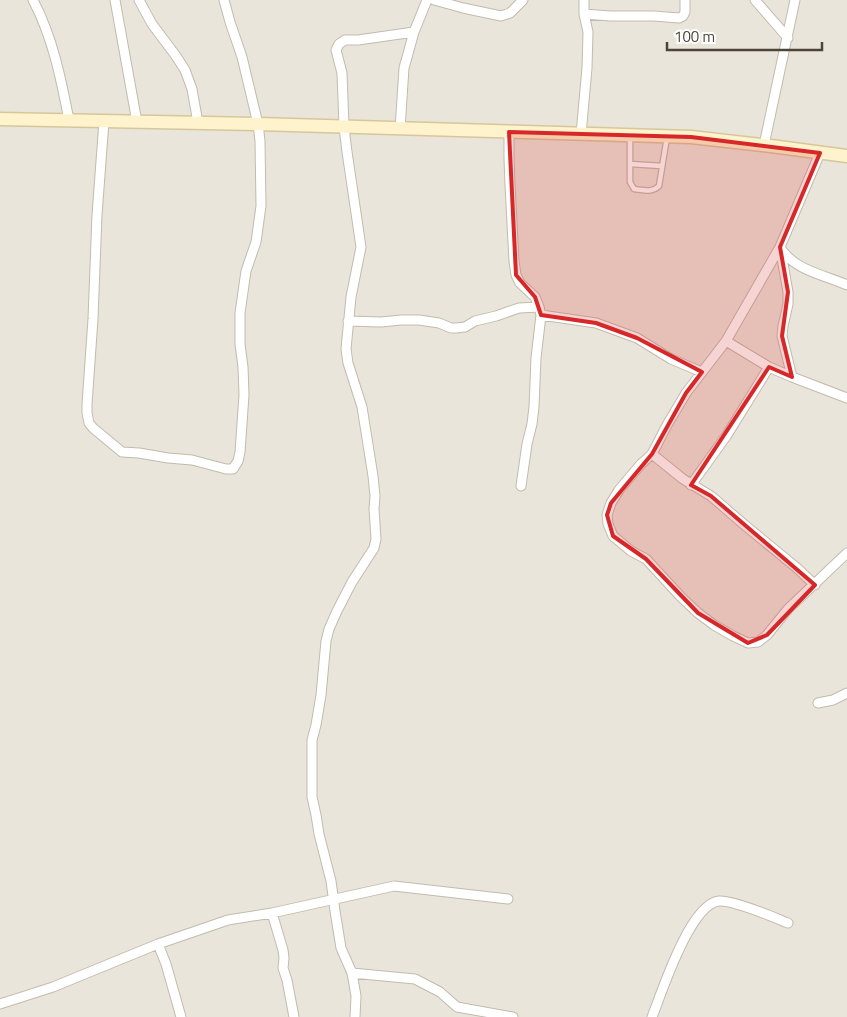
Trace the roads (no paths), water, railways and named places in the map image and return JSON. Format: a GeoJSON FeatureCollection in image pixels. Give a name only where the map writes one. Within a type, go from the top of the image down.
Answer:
{"type":"FeatureCollection","features":[{"type":"Feature","properties":{"kind":"street"},"geometry":{"type":"LineString","coordinates":[[34,0],[52,46],[69,120]]}},
{"type":"Feature","properties":{"kind":"street"},"geometry":{"type":"LineString","coordinates":[[115,0],[137,122]]}},
{"type":"Feature","properties":{"kind":"street"},"geometry":{"type":"LineString","coordinates":[[139,0],[152,24],[185,70],[192,89],[198,123]]}},
{"type":"Feature","properties":{"kind":"street"},"geometry":{"type":"LineString","coordinates":[[104,121],[97,215],[93,319],[87,404],[88,423],[122,452],[192,460],[226,470],[233,468],[238,461],[240,452],[244,395],[240,344],[240,313],[246,271],[256,242],[261,206],[260,141],[258,124],[242,57],[224,0]]}},
{"type":"Feature","properties":{"kind":"street"},"geometry":{"type":"LineString","coordinates":[[400,129],[404,68],[414,32],[427,0]]}},
{"type":"Feature","properties":{"kind":"street"},"geometry":{"type":"LineString","coordinates":[[434,0],[501,16],[510,13],[523,0]]}},
{"type":"Feature","properties":{"kind":"street"},"geometry":{"type":"LineString","coordinates":[[581,134],[588,32],[584,14],[584,0]]}},
{"type":"Feature","properties":{"kind":"street"},"geometry":{"type":"LineString","coordinates":[[584,14],[679,18],[685,12],[686,0]]}},
{"type":"Feature","properties":{"kind":"street"},"geometry":{"type":"LineString","coordinates":[[755,0],[788,38]]}},
{"type":"Feature","properties":{"kind":"street"},"geometry":{"type":"LineString","coordinates":[[764,145],[795,0]]}},
{"type":"Feature","properties":{"kind":"street"},"geometry":{"type":"LineString","coordinates":[[355,1017],[356,996],[352,973],[342,948],[331,880],[312,797],[312,740],[321,694],[328,629],[352,582],[374,548],[376,539],[373,476],[362,407],[348,363],[346,349],[351,297],[361,247],[344,127],[342,73],[336,50],[339,44],[345,40],[414,32]]}},
{"type":"Feature","properties":{"kind":"street"},"geometry":{"type":"LineString","coordinates":[[0,119],[258,124],[691,137],[847,156]]}},
{"type":"Feature","properties":{"kind":"street"},"geometry":{"type":"LineString","coordinates":[[509,132],[508,158],[516,275],[520,283],[535,297],[540,311],[534,407],[521,486]]}},
{"type":"Feature","properties":{"kind":"street"},"geometry":{"type":"LineString","coordinates":[[820,153],[780,247],[726,341],[686,393],[652,454],[619,490],[611,503],[607,515],[608,524],[613,536],[631,550],[646,558],[698,613],[714,625],[748,643],[758,642],[767,635],[788,609],[847,553]]}},
{"type":"Feature","properties":{"kind":"street"},"geometry":{"type":"LineString","coordinates":[[780,247],[785,255],[813,273],[847,285]]}},
{"type":"Feature","properties":{"kind":"street"},"geometry":{"type":"LineString","coordinates":[[780,247],[788,292],[788,304],[782,336],[792,377]]}},
{"type":"Feature","properties":{"kind":"street"},"geometry":{"type":"LineString","coordinates":[[348,321],[419,320],[439,322],[451,328],[456,328],[465,327],[475,321],[519,308],[540,311],[596,323],[637,338],[671,359],[702,372]]}},
{"type":"Feature","properties":{"kind":"street"},"geometry":{"type":"LineString","coordinates":[[726,341],[769,367],[847,398]]}},
{"type":"Feature","properties":{"kind":"street"},"geometry":{"type":"LineString","coordinates":[[691,485],[727,435],[769,367]]}},
{"type":"Feature","properties":{"kind":"street"},"geometry":{"type":"LineString","coordinates":[[652,454],[691,485],[711,496],[815,585]]}},
{"type":"Feature","properties":{"kind":"street"},"geometry":{"type":"LineString","coordinates":[[818,702],[833,700],[847,693]]}},
{"type":"Feature","properties":{"kind":"street"},"geometry":{"type":"LineString","coordinates":[[0,1004],[53,987],[158,944],[228,920],[272,913],[394,886],[508,899]]}},
{"type":"Feature","properties":{"kind":"street"},"geometry":{"type":"LineString","coordinates":[[652,1017],[669,969],[693,922],[710,904],[718,901],[728,902],[788,924]]}},
{"type":"Feature","properties":{"kind":"street"},"geometry":{"type":"LineString","coordinates":[[272,913],[283,950],[283,968],[288,980],[294,1017]]}},
{"type":"Feature","properties":{"kind":"street"},"geometry":{"type":"LineString","coordinates":[[158,944],[166,964],[181,1017]]}},
{"type":"Feature","properties":{"kind":"street"},"geometry":{"type":"LineString","coordinates":[[352,973],[415,979],[440,992],[457,1007],[513,1017]]}},
{"type":"Feature","properties":{"kind":"lane"},"geometry":{"type":"LineString","coordinates":[[630,136],[631,186],[634,189],[651,191],[658,186],[667,137]]}},
{"type":"Feature","properties":{"kind":"lane"},"geometry":{"type":"LineString","coordinates":[[630,164],[662,166]]}}]}
